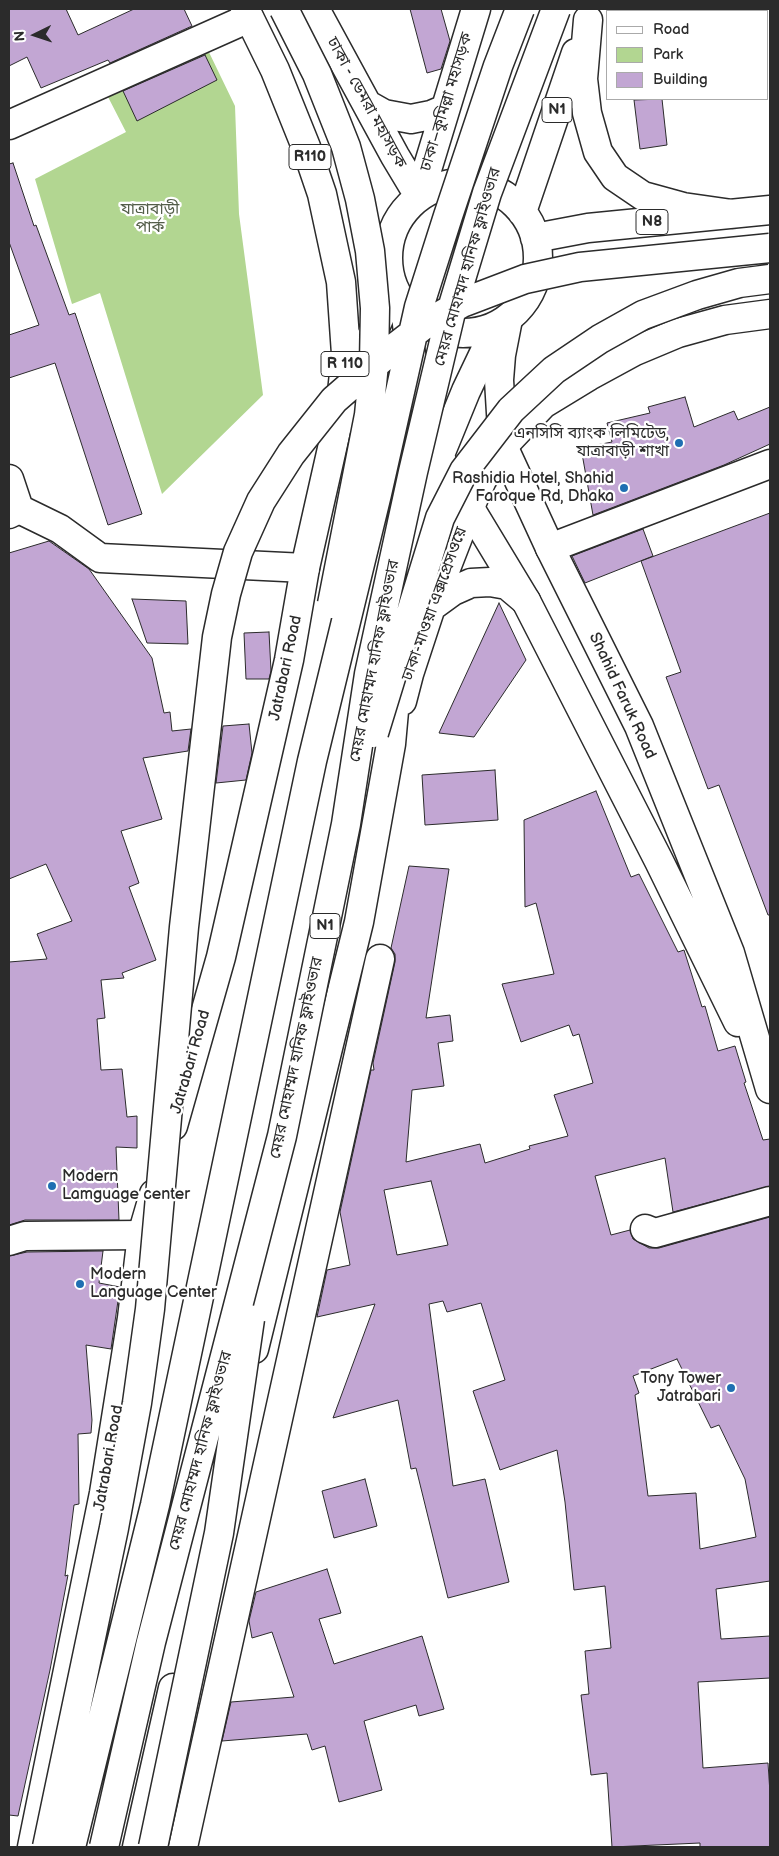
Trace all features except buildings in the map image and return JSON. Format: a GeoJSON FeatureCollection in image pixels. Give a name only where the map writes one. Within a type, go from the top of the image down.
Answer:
{"type":"FeatureCollection","features":[{"type":"Feature","properties":{"kind":"main road"},"geometry":{"type":"LineString","coordinates":[[284,9],[317,74],[346,147],[360,199],[370,251],[375,308],[374,364],[369,415],[325,640],[317,698],[312,761]]}},
{"type":"Feature","properties":{"kind":"main road","name":"ঢাকা - ডেমরা মহাসড়ক"},"geometry":{"type":"LineString","coordinates":[[315,9],[395,156],[419,196]]}},
{"type":"Feature","properties":{"kind":"main road","name":"ঢাকা–কুমিল্লা মহাসড়ক"},"geometry":{"type":"LineString","coordinates":[[419,196],[476,9]]}},
{"type":"Feature","properties":{"kind":"main road","name":"মেয়র মোহাম্মদ হানিফ ফ্লাইওভার"},"geometry":{"type":"LineString","coordinates":[[71,1847],[155,1505],[312,761],[377,494],[419,307],[498,66],[520,9]]}},
{"type":"Feature","properties":{"kind":"main road","name":"মেয়র মোহাম্মদ হানিফ ফ্লাইওভার"},"geometry":{"type":"LineString","coordinates":[[104,1847],[151,1642],[282,1136],[346,824],[369,674],[413,472],[451,312],[486,193],[556,9]]}},
{"type":"Feature","properties":{"kind":"main road"},"geometry":{"type":"LineString","coordinates":[[9,125],[247,13]]}},
{"type":"Feature","properties":{"kind":"main road","name":"R110"},"geometry":{"type":"LineString","coordinates":[[247,13],[275,70],[306,147],[322,194],[341,282],[344,314]]}},
{"type":"Feature","properties":{"kind":"main road"},"geometry":{"type":"LineString","coordinates":[[590,14],[583,79],[587,113],[598,152],[615,177],[643,196],[683,207],[732,214]]}},
{"type":"Feature","properties":{"kind":"main road","name":"N1"},"geometry":{"type":"LineString","coordinates":[[522,212],[590,14]]}},
{"type":"Feature","properties":{"kind":"main road"},"geometry":{"type":"LineString","coordinates":[[368,105],[384,114],[406,119],[430,115],[445,109]]}},
{"type":"Feature","properties":{"kind":"main road"},"geometry":{"type":"LineString","coordinates":[[137,1847],[180,1658],[358,922],[391,744],[404,606],[420,529],[439,457],[466,392],[502,322],[528,297],[534,283],[537,268],[538,253],[535,238],[522,212],[508,198],[490,188],[472,183],[452,184],[419,196],[400,214],[389,242],[388,265],[399,297],[420,320],[438,330],[458,334],[478,333],[502,322]]}},
{"type":"Feature","properties":{"kind":"main road","name":"N8"},"geometry":{"type":"LineString","coordinates":[[535,238],[588,228],[770,210]]}},
{"type":"Feature","properties":{"kind":"main road"},"geometry":{"type":"LineString","coordinates":[[47,1847],[114,1528],[137,1403],[150,1309],[184,927],[217,636],[238,552],[266,493],[291,454],[334,400],[424,325],[462,302],[525,279],[580,267],[770,248]]}},
{"type":"Feature","properties":{"kind":"main road"},"geometry":{"type":"LineString","coordinates":[[346,824],[440,518],[464,471],[490,436],[511,410],[554,370],[643,315],[697,295],[739,283],[770,279]]}},
{"type":"Feature","properties":{"kind":"main road","name":"Jatrabari Road"},"geometry":{"type":"LineString","coordinates":[[32,1847],[104,1494],[132,1318],[142,1235],[221,957],[289,660],[305,568],[340,413],[399,297]]}},
{"type":"Feature","properties":{"kind":"main road","name":"Shahid Faruk Road"},"geometry":{"type":"LineString","coordinates":[[399,297],[410,350],[439,457],[526,601],[655,853],[712,973],[768,1082]]}},
{"type":"Feature","properties":{"kind":"main road","name":"R 110"},"geometry":{"type":"LineString","coordinates":[[340,413],[346,354],[344,314]]}},
{"type":"Feature","properties":{"kind":"main road","name":"ঢাকা-মাওয়া এক্সপ্রেসওয়ে"},"geometry":{"type":"LineString","coordinates":[[391,744],[409,674],[431,607],[469,509],[482,480],[503,446],[543,404],[635,351],[678,333],[716,322],[770,314]]}},
{"type":"Feature","properties":{"kind":"main road","name":"Shahid Faruk Road"},"geometry":{"type":"LineString","coordinates":[[502,322],[499,380],[503,446],[550,548],[639,726],[730,953],[768,1082]]}},
{"type":"Feature","properties":{"kind":"main road"},"geometry":{"type":"LineString","coordinates":[[340,413],[439,457]]}},
{"type":"Feature","properties":{"kind":"main road"},"geometry":{"type":"LineString","coordinates":[[550,548],[770,464]]}},
{"type":"Feature","properties":{"kind":"main road"},"geometry":{"type":"LineString","coordinates":[[9,479],[14,511],[60,529],[100,558],[305,568]]}},
{"type":"Feature","properties":{"kind":"main road"},"geometry":{"type":"LineString","coordinates":[[431,607],[453,591],[471,583],[490,582],[507,586],[526,601]]}},
{"type":"Feature","properties":{"kind":"main road"},"geometry":{"type":"LineString","coordinates":[[183,1847],[380,959]]}},
{"type":"Feature","properties":{"kind":"main road"},"geometry":{"type":"LineString","coordinates":[[153,1847],[219,1533],[252,1303],[282,1136]]}},
{"type":"Feature","properties":{"kind":"main road"},"geometry":{"type":"LineString","coordinates":[[645,1229],[655,1233],[770,1201]]}},
{"type":"Feature","properties":{"kind":"main road"},"geometry":{"type":"LineString","coordinates":[[9,1241],[25,1236],[142,1235]]}},
{"type":"Feature","properties":{"kind":"green space","name":"যাত্রাবাড়ী পার্ক"},"geometry":{"type":"Polygon","coordinates":[[[205,44],[235,106],[239,214],[263,395],[162,494],[100,293],[72,304],[35,179],[126,132],[106,93],[205,44]]]}},
{"type":"Feature","properties":{"kind":"place","name":"এনসিসি ব্যাংক লিমিটেড, যাত্রাবাড়ী শাখা"},"geometry":{"type":"Point","coordinates":[679,443]}},
{"type":"Feature","properties":{"kind":"place","name":"Rashidia Hotel, Shahid Faroque Rd, Dhaka"},"geometry":{"type":"Point","coordinates":[624,488]}},
{"type":"Feature","properties":{"kind":"place","name":"Modern Lamguage center"},"geometry":{"type":"Point","coordinates":[52,1186]}},
{"type":"Feature","properties":{"kind":"place","name":"Modern Language Center"},"geometry":{"type":"Point","coordinates":[80,1284]}},
{"type":"Feature","properties":{"kind":"place","name":"Tony Tower Jatrabari"},"geometry":{"type":"Point","coordinates":[731,1388]}}]}
